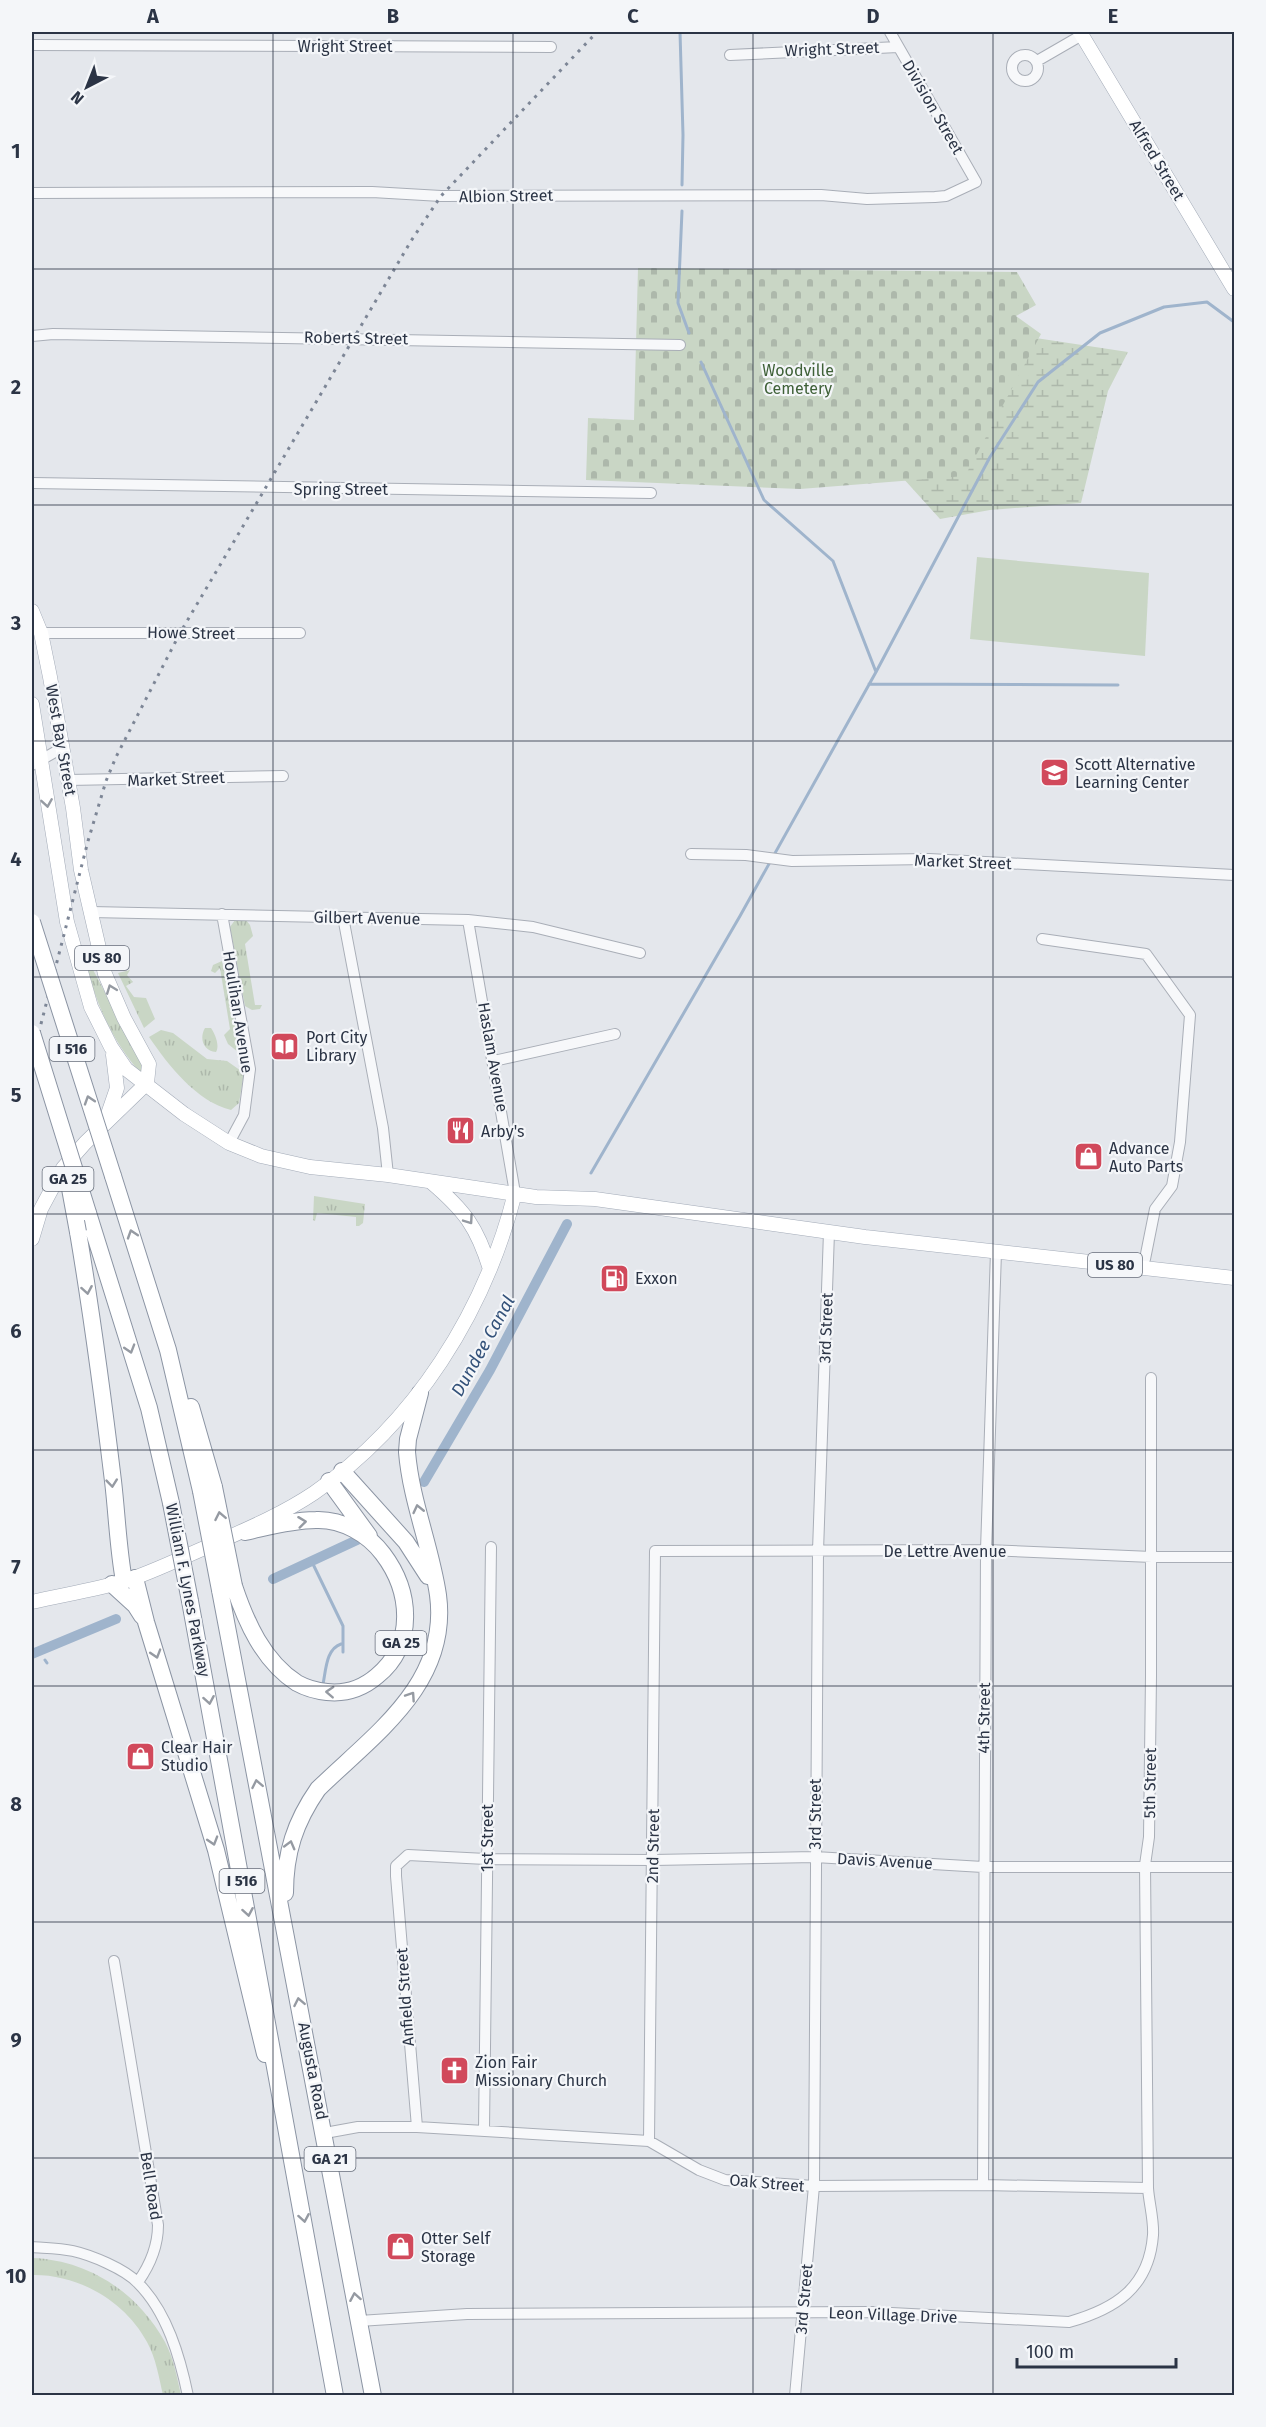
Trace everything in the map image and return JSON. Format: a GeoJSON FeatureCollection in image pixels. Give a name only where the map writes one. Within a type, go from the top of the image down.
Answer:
{"type":"FeatureCollection","features":[{"type":"Feature","properties":{"kind":"highway","name":"William F. Lynes Parkway"},"geometry":{"type":"LineString","coordinates":[[32,922],[168,1350],[208,1489],[284,1924]]}},
{"type":"Feature","properties":{"kind":"highway","name":"William F. Lynes Parkway"},"geometry":{"type":"LineString","coordinates":[[32,1033],[59,1126],[149,1408],[190,1601],[294,2160]]}},
{"type":"Feature","properties":{"kind":"highway","name":"GA 25"},"geometry":{"type":"LineString","coordinates":[[59,1126],[91,1309],[113,1483],[117,1544],[124,1581]]}},
{"type":"Feature","properties":{"kind":"highway"},"geometry":{"type":"LineString","coordinates":[[284,1924],[286,1861],[297,1823],[318,1789],[393,1719],[414,1693],[431,1659],[437,1637],[438,1595],[408,1464],[408,1439],[420,1393]]}},
{"type":"Feature","properties":{"kind":"highway"},"geometry":{"type":"LineString","coordinates":[[335,1476],[406,1542],[423,1566],[438,1595]]}},
{"type":"Feature","properties":{"kind":"highway"},"geometry":{"type":"LineString","coordinates":[[335,1476],[383,1554]]}},
{"type":"Feature","properties":{"kind":"highway","name":"GA 25"},"geometry":{"type":"LineString","coordinates":[[227,1588],[258,1641],[282,1670],[308,1688],[342,1692],[369,1683],[383,1671],[400,1646],[406,1617],[405,1600],[396,1573],[368,1538],[341,1524],[318,1520],[245,1532]]}},
{"type":"Feature","properties":{"kind":"highway"},"geometry":{"type":"LineString","coordinates":[[124,1581],[146,1622],[216,1850],[258,2032],[294,2160]]}},
{"type":"Feature","properties":{"kind":"highway"},"geometry":{"type":"LineString","coordinates":[[124,1581],[146,1622]]}},
{"type":"Feature","properties":{"kind":"highway","name":"Augusta Road"},"geometry":{"type":"LineString","coordinates":[[284,1924],[373,2396]]}},
{"type":"Feature","properties":{"kind":"highway","name":"GA 21"},"geometry":{"type":"LineString","coordinates":[[294,2160],[335,2396]]}},
{"type":"Feature","properties":{"kind":"main road","name":"Alfred Street"},"geometry":{"type":"LineString","coordinates":[[1081,33],[1234,289]]}},
{"type":"Feature","properties":{"kind":"main road","name":"West Bay Street"},"geometry":{"type":"LineString","coordinates":[[32,611],[40,633],[68,780],[81,870],[91,912]]}},
{"type":"Feature","properties":{"kind":"main road","name":"West Bay Street"},"geometry":{"type":"LineString","coordinates":[[32,704],[36,763],[67,922],[82,983],[111,1047]]}},
{"type":"Feature","properties":{"kind":"main road","name":"US 80"},"geometry":{"type":"LineString","coordinates":[[91,912],[113,994],[149,1064],[147,1083]]}},
{"type":"Feature","properties":{"kind":"main road","name":"US 80"},"geometry":{"type":"LineString","coordinates":[[111,1047],[126,1069],[147,1083],[184,1114],[229,1143],[261,1156],[294,1164],[515,1194],[595,1199],[829,1232],[1234,1278]]}},
{"type":"Feature","properties":{"kind":"main road"},"geometry":{"type":"LineString","coordinates":[[104,1124],[117,1088],[117,1071],[111,1047]]}},
{"type":"Feature","properties":{"kind":"main road"},"geometry":{"type":"LineString","coordinates":[[32,1236],[45,1199],[63,1168],[147,1083]]}},
{"type":"Feature","properties":{"kind":"main road"},"geometry":{"type":"LineString","coordinates":[[431,1182],[466,1214],[481,1241],[490,1269]]}},
{"type":"Feature","properties":{"kind":"main road"},"geometry":{"type":"LineString","coordinates":[[245,1532],[284,1511],[335,1476],[386,1431],[420,1393],[456,1337],[490,1269],[515,1194]]}},
{"type":"Feature","properties":{"kind":"main road","name":"GA 25"},"geometry":{"type":"LineString","coordinates":[[32,1602],[124,1581],[245,1532]]}},
{"type":"Feature","properties":{"kind":"street","name":"Division Street"},"geometry":{"type":"LineString","coordinates":[[890,32],[976,182]]}},
{"type":"Feature","properties":{"kind":"street"},"geometry":{"type":"LineString","coordinates":[[1036,62],[1081,33]]}},
{"type":"Feature","properties":{"kind":"street","name":"Wright Street"},"geometry":{"type":"LineString","coordinates":[[32,45],[551,47]]}},
{"type":"Feature","properties":{"kind":"street","name":"Wright Street"},"geometry":{"type":"LineString","coordinates":[[730,55],[898,46]]}},
{"type":"Feature","properties":{"kind":"street","name":"Albion Street"},"geometry":{"type":"LineString","coordinates":[[32,193],[372,192],[441,196],[810,195],[867,199],[946,196],[976,182]]}},
{"type":"Feature","properties":{"kind":"street","name":"Roberts Street"},"geometry":{"type":"LineString","coordinates":[[32,336],[53,334],[680,345]]}},
{"type":"Feature","properties":{"kind":"street","name":"Spring Street"},"geometry":{"type":"LineString","coordinates":[[32,483],[651,493]]}},
{"type":"Feature","properties":{"kind":"street","name":"Howe Street"},"geometry":{"type":"LineString","coordinates":[[40,633],[300,633]]}},
{"type":"Feature","properties":{"kind":"street"},"geometry":{"type":"LineString","coordinates":[[36,763],[62,748]]}},
{"type":"Feature","properties":{"kind":"street","name":"Market Street"},"geometry":{"type":"LineString","coordinates":[[68,780],[283,776]]}},
{"type":"Feature","properties":{"kind":"street","name":"Market Street"},"geometry":{"type":"LineString","coordinates":[[691,854],[746,855],[792,861],[929,860],[1234,875]]}},
{"type":"Feature","properties":{"kind":"street","name":"Gilbert Avenue"},"geometry":{"type":"LineString","coordinates":[[91,912],[468,920],[533,927],[640,953]]}},
{"type":"Feature","properties":{"kind":"street","name":"Houlihan Avenue"},"geometry":{"type":"LineString","coordinates":[[222,914],[250,1069],[244,1115],[229,1143]]}},
{"type":"Feature","properties":{"kind":"street"},"geometry":{"type":"LineString","coordinates":[[344,917],[382,1128],[388,1175]]}},
{"type":"Feature","properties":{"kind":"street","name":"Haslam Avenue"},"geometry":{"type":"LineString","coordinates":[[468,920],[515,1194]]}},
{"type":"Feature","properties":{"kind":"street"},"geometry":{"type":"LineString","coordinates":[[1042,939],[1146,954],[1190,1015],[1180,1142],[1172,1186],[1155,1209],[1145,1259],[1140,1268]]}},
{"type":"Feature","properties":{"kind":"street"},"geometry":{"type":"LineString","coordinates":[[494,1061],[615,1034]]}},
{"type":"Feature","properties":{"kind":"street","name":"3rd Street"},"geometry":{"type":"LineString","coordinates":[[795,2396],[814,2186],[818,1551],[829,1232]]}},
{"type":"Feature","properties":{"kind":"street","name":"4th Street"},"geometry":{"type":"LineString","coordinates":[[982,2185],[986,1550],[996,1252]]}},
{"type":"Feature","properties":{"kind":"street","name":"5th Street"},"geometry":{"type":"LineString","coordinates":[[1148,2188],[1144,1865],[1149,1836],[1151,1378]]}},
{"type":"Feature","properties":{"kind":"street","name":"1st Street"},"geometry":{"type":"LineString","coordinates":[[483,2130],[491,1547]]}},
{"type":"Feature","properties":{"kind":"street","name":"De Lettre Avenue"},"geometry":{"type":"LineString","coordinates":[[655,1551],[986,1550],[1152,1557],[1234,1557]]}},
{"type":"Feature","properties":{"kind":"street","name":"2nd Street"},"geometry":{"type":"LineString","coordinates":[[649,2141],[655,1551]]}},
{"type":"Feature","properties":{"kind":"street","name":"Davis Avenue"},"geometry":{"type":"LineString","coordinates":[[396,1866],[408,1855],[486,1859],[653,1860],[815,1857],[983,1867],[1144,1865],[1234,1867]]}},
{"type":"Feature","properties":{"kind":"street","name":"Anfield Street"},"geometry":{"type":"LineString","coordinates":[[396,1866],[417,2127]]}},
{"type":"Feature","properties":{"kind":"street","name":"Bell Road"},"geometry":{"type":"LineString","coordinates":[[114,1961],[158,2225],[158,2239],[153,2255],[138,2282]]}},
{"type":"Feature","properties":{"kind":"street","name":"Oak Street"},"geometry":{"type":"LineString","coordinates":[[325,2133],[358,2127],[417,2127],[649,2141],[699,2170],[725,2180],[814,2186],[982,2185],[1148,2188]]}},
{"type":"Feature","properties":{"kind":"street","name":"Leon Village Drive"},"geometry":{"type":"LineString","coordinates":[[359,2321],[467,2313],[872,2312],[1069,2322],[1098,2313],[1124,2297],[1143,2276],[1153,2233],[1148,2188]]}},
{"type":"Feature","properties":{"kind":"street"},"geometry":{"type":"LineString","coordinates":[[32,2247],[72,2251],[101,2260],[138,2282],[151,2301],[180,2358],[188,2396]]}},
{"type":"Feature","properties":{"kind":"green space","name":"Woodville Cemetery"},"geometry":{"type":"Polygon","coordinates":[[[638,268],[1017,272],[1036,305],[1016,316],[1041,334],[965,476],[800,489],[586,480],[588,418],[634,420],[638,268]]]}},
{"type":"Feature","properties":{"kind":"green space"},"geometry":{"type":"Polygon","coordinates":[[[951,325],[1128,352],[1108,391],[1081,503],[990,510],[940,519],[883,456],[951,325]]]}},
{"type":"Feature","properties":{"kind":"green space"},"geometry":{"type":"Polygon","coordinates":[[[977,557],[1149,573],[1145,656],[970,639],[977,557]]]}},
{"type":"Feature","properties":{"kind":"green space"},"geometry":{"type":"Polygon","coordinates":[[[235,920],[246,920],[250,925],[253,936],[245,944],[255,1005],[262,1005],[260,1009],[252,1010],[245,1006],[230,927],[235,920]]]}},
{"type":"Feature","properties":{"kind":"green space"},"geometry":{"type":"Polygon","coordinates":[[[222,961],[240,1050],[238,1052],[228,1044],[224,1035],[230,1029],[220,968],[215,973],[211,971],[213,965],[222,961]]]}},
{"type":"Feature","properties":{"kind":"green space"},"geometry":{"type":"Polygon","coordinates":[[[91,966],[143,1064],[141,1073],[123,1051],[108,1025],[91,981],[87,967],[91,966]]]}},
{"type":"Feature","properties":{"kind":"green space"},"geometry":{"type":"Polygon","coordinates":[[[130,970],[127,975],[133,982],[126,986],[134,997],[146,998],[155,1019],[144,1028],[118,973],[130,970]]]}},
{"type":"Feature","properties":{"kind":"green space"},"geometry":{"type":"Polygon","coordinates":[[[205,1028],[211,1028],[214,1033],[217,1043],[216,1052],[205,1047],[203,1043],[202,1036],[205,1028]]]}},
{"type":"Feature","properties":{"kind":"green space"},"geometry":{"type":"Polygon","coordinates":[[[161,1030],[173,1033],[207,1059],[227,1061],[244,1073],[239,1103],[231,1110],[218,1105],[206,1099],[184,1081],[149,1037],[161,1030]]]}},
{"type":"Feature","properties":{"kind":"green space"},"geometry":{"type":"Polygon","coordinates":[[[314,1196],[365,1204],[363,1223],[356,1226],[356,1217],[317,1213],[315,1221],[313,1220],[314,1196]]]}},
{"type":"Feature","properties":{"kind":"green space"},"geometry":{"type":"Polygon","coordinates":[[[32,2258],[73,2265],[110,2282],[126,2294],[154,2324],[165,2342],[173,2362],[181,2395],[163,2395],[150,2348],[138,2327],[126,2314],[113,2303],[83,2285],[66,2279],[32,2275],[32,2258]]]}},
{"type":"Feature","properties":{"kind":"waterway"},"geometry":{"type":"LineString","coordinates":[[680,32],[682,185]]}},
{"type":"Feature","properties":{"kind":"waterway"},"geometry":{"type":"LineString","coordinates":[[682,211],[678,303],[689,333]]}},
{"type":"Feature","properties":{"kind":"waterway"},"geometry":{"type":"LineString","coordinates":[[591,1173],[740,916],[876,672],[990,457],[1038,382],[1100,333],[1164,307],[1207,302],[1234,322]]}},
{"type":"Feature","properties":{"kind":"waterway"},"geometry":{"type":"LineString","coordinates":[[701,362],[764,500],[833,561],[876,672]]}},
{"type":"Feature","properties":{"kind":"waterway"},"geometry":{"type":"LineString","coordinates":[[869,684],[1118,685]]}},
{"type":"Feature","properties":{"kind":"waterway","name":"Dundee Canal"},"geometry":{"type":"LineString","coordinates":[[424,1482],[490,1370],[567,1224]]}},
{"type":"Feature","properties":{"kind":"waterway","name":"Dundee Canal"},"geometry":{"type":"LineString","coordinates":[[273,1579],[357,1540]]}},
{"type":"Feature","properties":{"kind":"waterway"},"geometry":{"type":"LineString","coordinates":[[312,1562],[343,1626],[343,1652]]}},
{"type":"Feature","properties":{"kind":"waterway","name":"Dundee Canal"},"geometry":{"type":"LineString","coordinates":[[32,1654],[116,1619]]}},
{"type":"Feature","properties":{"kind":"waterway"},"geometry":{"type":"LineString","coordinates":[[323,1684],[332,1650],[341,1644]]}},
{"type":"Feature","properties":{"kind":"railway"},"geometry":{"type":"LineString","coordinates":[[32,1059],[88,841],[106,781],[180,633],[411,241],[441,196],[597,32]]}},
{"type":"Feature","properties":{"kind":"place","name":"Scott Alternative Learning Center"},"geometry":{"type":"Point","coordinates":[1054,773]}},
{"type":"Feature","properties":{"kind":"place","name":"Port City Library"},"geometry":{"type":"Point","coordinates":[285,1046]}},
{"type":"Feature","properties":{"kind":"place","name":"Arby's"},"geometry":{"type":"Point","coordinates":[460,1131]}},
{"type":"Feature","properties":{"kind":"place","name":"Advance Auto Parts"},"geometry":{"type":"Point","coordinates":[1088,1157]}},
{"type":"Feature","properties":{"kind":"place","name":"Exxon"},"geometry":{"type":"Point","coordinates":[614,1278]}},
{"type":"Feature","properties":{"kind":"place","name":"Clear Hair Studio"},"geometry":{"type":"Point","coordinates":[140,1756]}},
{"type":"Feature","properties":{"kind":"place","name":"Zion Fair Missionary Church"},"geometry":{"type":"Point","coordinates":[454,2071]}},
{"type":"Feature","properties":{"kind":"place","name":"Otter Self Storage"},"geometry":{"type":"Point","coordinates":[400,2247]}}]}
